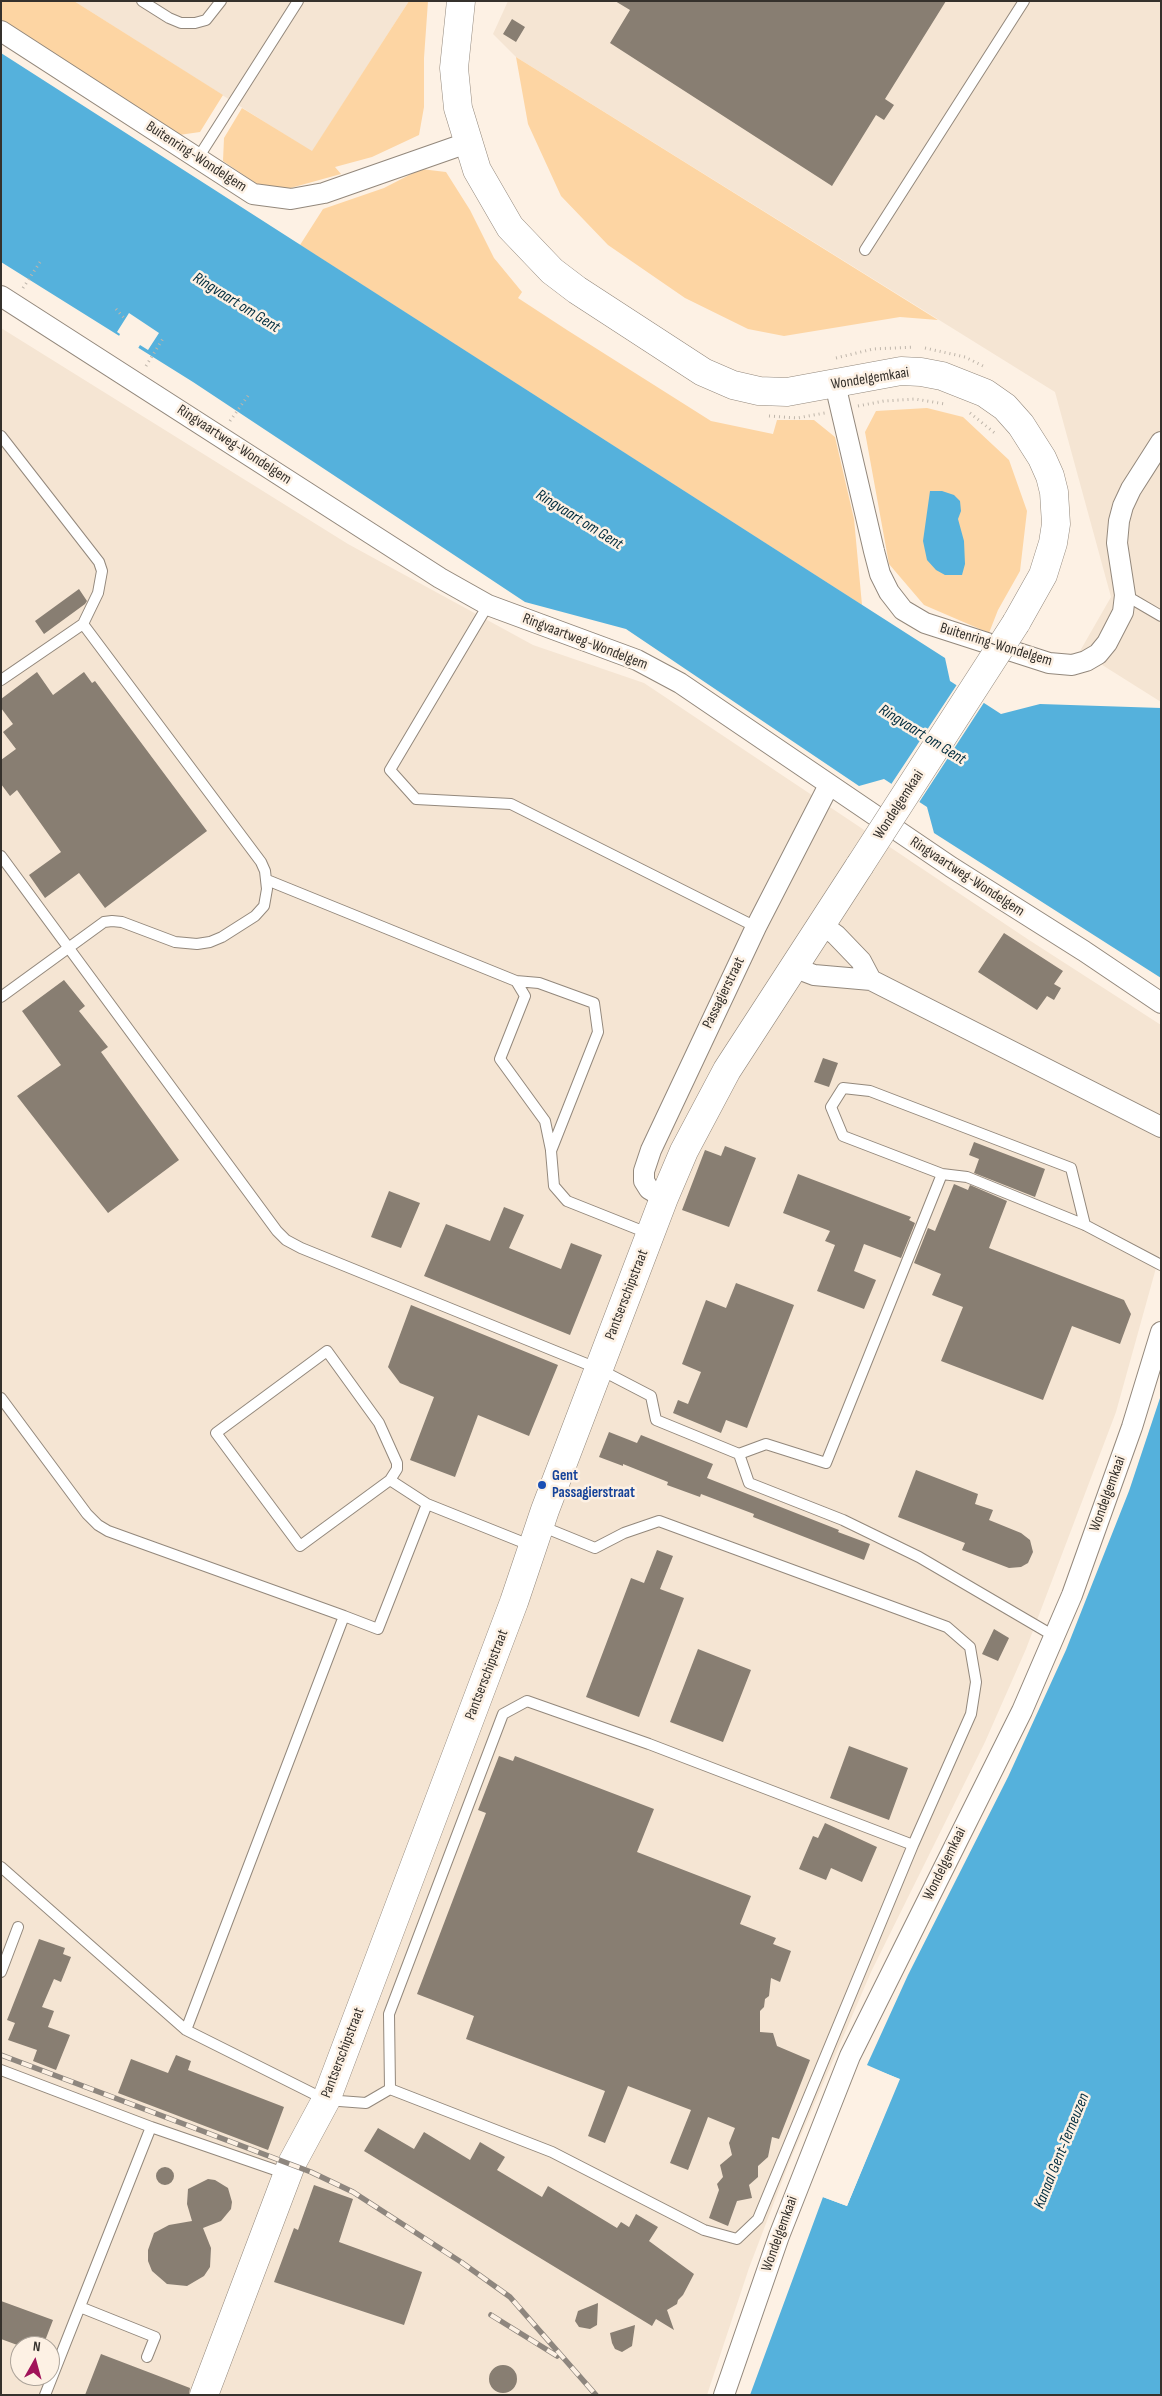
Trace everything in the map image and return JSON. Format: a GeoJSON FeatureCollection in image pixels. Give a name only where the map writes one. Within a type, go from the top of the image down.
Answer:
{"type":"FeatureCollection","features":[{"type":"Feature","properties":{"kind":"main road","name":"Wondelgemkaai"},"geometry":{"type":"LineString","coordinates":[[460,1],[455,38],[454,68],[458,108],[467,143],[477,170],[510,227],[545,264],[578,290],[703,372],[733,385],[759,391],[838,397],[901,372],[942,376],[985,393],[1005,407],[1021,425],[1042,458],[1050,476],[1054,492],[1056,524],[1054,543],[1044,575],[1016,623],[793,967]]}},
{"type":"Feature","properties":{"kind":"main road","name":"Pantserschipstraat"},"geometry":{"type":"LineString","coordinates":[[204,2395],[288,2174],[326,2100],[664,1198],[706,1108],[727,1070],[793,967]]}},
{"type":"Feature","properties":{"kind":"street","name":"Buitenring-Wondelgem"},"geometry":{"type":"LineString","coordinates":[[1,31],[253,194],[290,199],[324,193],[467,143]]}},
{"type":"Feature","properties":{"kind":"street","name":"Ringvaartweg-Wondelgem"},"geometry":{"type":"LineString","coordinates":[[1,296],[440,578],[488,606],[637,660],[680,683],[951,867],[1084,951],[1161,1003]]}},
{"type":"Feature","properties":{"kind":"street","name":"Buitenring-Wondelgem"},"geometry":{"type":"LineString","coordinates":[[838,397],[880,574],[889,592],[903,610],[925,623],[1049,663],[1072,665],[1086,661],[1098,654],[1107,643],[1123,612],[1125,595],[1118,543],[1119,521],[1123,506],[1132,489],[1161,442]]}},
{"type":"Feature","properties":{"kind":"street","name":"Passagierstraat"},"geometry":{"type":"LineString","coordinates":[[664,1198],[649,1189],[644,1182],[644,1171],[651,1150],[756,927],[829,785]]}},
{"type":"Feature","properties":{"kind":"street"},"geometry":{"type":"LineString","coordinates":[[821,924],[836,935],[861,961],[871,980]]}},
{"type":"Feature","properties":{"kind":"street"},"geometry":{"type":"LineString","coordinates":[[793,967],[814,975],[871,980],[1161,1127]]}},
{"type":"Feature","properties":{"kind":"street","name":"Wondelgemkaai"},"geometry":{"type":"LineString","coordinates":[[724,2395],[778,2236],[850,2056],[1022,1711],[1072,1595],[1132,1427],[1161,1332]]}},
{"type":"Feature","properties":{"kind":"lane"},"geometry":{"type":"LineString","coordinates":[[142,1],[169,18],[188,23],[206,20],[220,1]]}},
{"type":"Feature","properties":{"kind":"lane"},"geometry":{"type":"LineString","coordinates":[[198,158],[298,1]]}},
{"type":"Feature","properties":{"kind":"lane"},"geometry":{"type":"LineString","coordinates":[[865,250],[1024,1]]}},
{"type":"Feature","properties":{"kind":"lane"},"geometry":{"type":"LineString","coordinates":[[1,436],[99,562],[102,571],[98,593],[83,624],[1,680]]}},
{"type":"Feature","properties":{"kind":"lane"},"geometry":{"type":"LineString","coordinates":[[1125,595],[1161,616]]}},
{"type":"Feature","properties":{"kind":"lane"},"geometry":{"type":"LineString","coordinates":[[488,606],[390,770],[416,799],[511,804],[756,927]]}},
{"type":"Feature","properties":{"kind":"lane"},"geometry":{"type":"LineString","coordinates":[[1,997],[104,922],[112,921],[175,942],[197,944],[210,942],[222,937],[255,916],[264,906],[267,898],[267,880],[261,862],[83,624]]}},
{"type":"Feature","properties":{"kind":"lane"},"geometry":{"type":"LineString","coordinates":[[1,856],[277,1231],[286,1240],[301,1248],[599,1369],[650,1396],[656,1420],[739,1454],[766,1444],[826,1463],[942,1174]]}},
{"type":"Feature","properties":{"kind":"lane"},"geometry":{"type":"LineString","coordinates":[[267,880],[516,981],[539,983],[594,1004],[598,1032],[551,1150]]}},
{"type":"Feature","properties":{"kind":"lane"},"geometry":{"type":"LineString","coordinates":[[516,981],[525,996],[500,1059],[545,1120],[551,1150],[554,1186],[567,1201],[650,1234]]}},
{"type":"Feature","properties":{"kind":"lane"},"geometry":{"type":"LineString","coordinates":[[1085,1225],[1071,1168],[870,1091],[843,1088],[831,1107],[843,1136],[942,1174],[967,1177],[1085,1225],[1161,1265]]}},
{"type":"Feature","properties":{"kind":"lane"},"geometry":{"type":"LineString","coordinates":[[327,1351],[382,1428],[397,1463],[397,1469],[390,1480],[300,1546],[216,1434],[327,1351]]}},
{"type":"Feature","properties":{"kind":"lane"},"geometry":{"type":"LineString","coordinates":[[1,1398],[87,1514],[98,1525],[108,1531],[378,1629],[427,1504]]}},
{"type":"Feature","properties":{"kind":"lane"},"geometry":{"type":"LineString","coordinates":[[739,1454],[749,1483],[844,1520],[919,1557],[1054,1636]]}},
{"type":"Feature","properties":{"kind":"lane"},"geometry":{"type":"LineString","coordinates":[[390,1480],[427,1504],[536,1536],[595,1548],[624,1534],[659,1521],[947,1627],[970,1647],[976,1682],[971,1714],[913,1845],[758,2219],[737,2239],[704,2230],[552,2152],[390,2089]]}},
{"type":"Feature","properties":{"kind":"lane"},"geometry":{"type":"LineString","coordinates":[[186,2030],[344,1616]]}},
{"type":"Feature","properties":{"kind":"lane"},"geometry":{"type":"LineString","coordinates":[[390,2089],[388,2014],[503,1714],[527,1701],[649,1744],[913,1845]]}},
{"type":"Feature","properties":{"kind":"lane"},"geometry":{"type":"LineString","coordinates":[[1,1867],[186,2030],[326,2100],[366,2103],[390,2089]]}},
{"type":"Feature","properties":{"kind":"lane"},"geometry":{"type":"LineString","coordinates":[[1,1972],[18,1927]]}},
{"type":"Feature","properties":{"kind":"lane"},"geometry":{"type":"LineString","coordinates":[[1,2070],[150,2126],[288,2174]]}},
{"type":"Feature","properties":{"kind":"lane"},"geometry":{"type":"LineString","coordinates":[[45,2395],[150,2126]]}},
{"type":"Feature","properties":{"kind":"lane"},"geometry":{"type":"LineString","coordinates":[[80,2307],[155,2338],[147,2357]]}},
{"type":"Feature","properties":{"kind":"path"},"geometry":{"type":"LineString","coordinates":[[23,288],[42,259]]}},
{"type":"Feature","properties":{"kind":"path"},"geometry":{"type":"LineString","coordinates":[[116,308],[126,320]]}},
{"type":"Feature","properties":{"kind":"path"},"geometry":{"type":"LineString","coordinates":[[146,366],[164,337]]}},
{"type":"Feature","properties":{"kind":"path"},"geometry":{"type":"LineString","coordinates":[[227,425],[250,393]]}},
{"type":"Feature","properties":{"kind":"path"},"geometry":{"type":"LineString","coordinates":[[838,397],[884,401],[914,399],[950,406]]}},
{"type":"Feature","properties":{"kind":"path"},"geometry":{"type":"LineString","coordinates":[[964,411],[971,414],[1001,440]]}},
{"type":"Feature","properties":{"kind":"shaded area"},"geometry":{"type":"Polygon","coordinates":[[[1,1],[74,1],[223,95],[200,132],[179,135],[1,21],[1,1]]]}},
{"type":"Feature","properties":{"kind":"shaded area"},"geometry":{"type":"Polygon","coordinates":[[[74,1],[409,1],[312,152],[74,1]]]}},
{"type":"Feature","properties":{"kind":"shaded area"},"geometry":{"type":"Polygon","coordinates":[[[409,1],[428,1],[424,58],[424,107],[419,135],[372,157],[335,167],[341,174],[276,192],[257,184],[223,161],[224,138],[242,108],[312,151],[409,1]]]}},
{"type":"Feature","properties":{"kind":"shaded area"},"geometry":{"type":"Polygon","coordinates":[[[508,1],[1161,1],[1161,702],[1080,651],[1111,597],[1055,392],[516,57],[493,34],[508,1]]]}},
{"type":"Feature","properties":{"kind":"shaded area"},"geometry":{"type":"Polygon","coordinates":[[[516,57],[938,320],[900,317],[784,336],[748,329],[685,298],[608,245],[561,196],[528,124],[516,57]]]}},
{"type":"Feature","properties":{"kind":"shaded area"},"geometry":{"type":"Polygon","coordinates":[[[421,169],[446,172],[470,210],[494,258],[522,292],[518,298],[567,330],[711,421],[773,434],[777,420],[814,420],[835,437],[854,519],[862,605],[300,245],[323,209],[384,188],[421,169]]]}},
{"type":"Feature","properties":{"kind":"shaded area"},"geometry":{"type":"Polygon","coordinates":[[[1,328],[348,544],[533,645],[644,683],[1029,940],[1161,1025],[1161,1250],[1116,1412],[1026,1649],[985,1742],[871,1972],[789,2163],[749,2268],[707,2395],[1,2395],[1,328]]]}},
{"type":"Feature","properties":{"kind":"shaded area"},"geometry":{"type":"Polygon","coordinates":[[[927,408],[963,417],[1009,460],[1027,511],[1020,571],[998,610],[989,633],[924,605],[889,564],[865,432],[876,411],[927,408]]]}},
{"type":"Feature","properties":{"kind":"water","name":"Ringvaart om Gent"},"geometry":{"type":"Polygon","coordinates":[[[1,53],[945,658],[950,681],[1001,714],[1040,704],[1161,708],[1161,978],[934,833],[927,807],[884,779],[859,786],[626,629],[525,602],[193,382],[1,262],[1,53]]]}},
{"type":"Feature","properties":{"kind":"water"},"geometry":{"type":"Polygon","coordinates":[[[930,491],[942,491],[954,495],[960,501],[961,511],[958,519],[964,541],[965,564],[962,575],[945,575],[936,570],[927,560],[923,541],[930,491]]]}},
{"type":"Feature","properties":{"kind":"water","name":"Kanaal Gent-Terneuzen"},"geometry":{"type":"Polygon","coordinates":[[[1161,1395],[1161,2395],[750,2395],[823,2197],[847,2206],[899,2079],[867,2065],[908,1975],[1008,1777],[1066,1650],[1129,1491],[1161,1395]]]}},
{"type":"Feature","properties":{"kind":"pier"},"geometry":{"type":"Polygon","coordinates":[[[129,313],[159,333],[148,350],[140,345],[137,350],[118,338],[120,334],[117,332],[129,313]]]}},
{"type":"Feature","properties":{"kind":"pier"},"geometry":{"type":"Polygon","coordinates":[[[958,683],[985,701],[918,804],[890,786],[958,683]]]}},
{"type":"Feature","properties":{"kind":"pier"},"geometry":{"type":"Polygon","coordinates":[[[864,2065],[900,2079],[847,2206],[820,2196],[823,2194],[845,2203],[896,2080],[864,2065]]]}},
{"type":"Feature","properties":{"kind":"building"},"geometry":{"type":"Polygon","coordinates":[[[615,1],[946,1],[885,99],[894,105],[884,120],[876,115],[832,186],[610,43],[630,10],[615,1]]]}},
{"type":"Feature","properties":{"kind":"building"},"geometry":{"type":"Polygon","coordinates":[[[512,19],[525,27],[516,42],[503,34],[512,19]]]}},
{"type":"Feature","properties":{"kind":"building"},"geometry":{"type":"Polygon","coordinates":[[[79,589],[87,601],[85,604],[44,634],[35,621],[79,589]]]}},
{"type":"Feature","properties":{"kind":"building"},"geometry":{"type":"Polygon","coordinates":[[[37,672],[53,695],[84,672],[92,683],[95,681],[207,831],[105,908],[79,873],[45,898],[29,875],[61,852],[17,790],[10,796],[1,784],[1,760],[16,749],[3,732],[13,724],[1,708],[1,699],[37,672]]]}},
{"type":"Feature","properties":{"kind":"building"},"geometry":{"type":"Polygon","coordinates":[[[1004,933],[1063,971],[1054,984],[1061,988],[1054,1000],[1047,996],[1037,1010],[978,972],[1004,933]]]}},
{"type":"Feature","properties":{"kind":"building"},"geometry":{"type":"Polygon","coordinates":[[[64,980],[85,1006],[79,1011],[108,1047],[101,1052],[179,1160],[108,1213],[17,1096],[61,1065],[22,1011],[64,980]]]}},
{"type":"Feature","properties":{"kind":"building"},"geometry":{"type":"Polygon","coordinates":[[[823,1058],[838,1063],[829,1087],[814,1082],[823,1058]]]}},
{"type":"Feature","properties":{"kind":"building"},"geometry":{"type":"Polygon","coordinates":[[[974,1142],[1045,1169],[1035,1197],[974,1173],[979,1159],[969,1155],[974,1142]]]}},
{"type":"Feature","properties":{"kind":"building"},"geometry":{"type":"Polygon","coordinates":[[[725,1146],[756,1158],[729,1227],[682,1210],[705,1150],[721,1156],[725,1146]]]}},
{"type":"Feature","properties":{"kind":"building"},"geometry":{"type":"Polygon","coordinates":[[[798,1174],[911,1217],[909,1220],[915,1223],[901,1258],[864,1244],[854,1271],[876,1280],[864,1309],[817,1291],[835,1245],[825,1241],[830,1231],[783,1213],[798,1174]]]}},
{"type":"Feature","properties":{"kind":"building"},"geometry":{"type":"Polygon","coordinates":[[[954,1184],[968,1190],[970,1185],[1007,1201],[989,1248],[1124,1300],[1131,1314],[1120,1344],[1072,1326],[1043,1400],[941,1361],[963,1307],[932,1295],[941,1274],[914,1263],[928,1228],[935,1231],[954,1184]]]}},
{"type":"Feature","properties":{"kind":"building"},"geometry":{"type":"Polygon","coordinates":[[[389,1191],[420,1203],[401,1248],[371,1237],[389,1191]]]}},
{"type":"Feature","properties":{"kind":"building"},"geometry":{"type":"Polygon","coordinates":[[[504,1207],[524,1215],[509,1248],[561,1269],[571,1243],[602,1255],[570,1335],[424,1276],[446,1224],[490,1241],[504,1207]]]}},
{"type":"Feature","properties":{"kind":"building"},"geometry":{"type":"Polygon","coordinates":[[[736,1283],[794,1305],[747,1428],[726,1420],[721,1433],[673,1413],[678,1400],[688,1404],[701,1372],[682,1364],[706,1300],[726,1308],[736,1283]]]}},
{"type":"Feature","properties":{"kind":"building"},"geometry":{"type":"Polygon","coordinates":[[[411,1305],[558,1365],[529,1436],[478,1415],[455,1477],[410,1460],[434,1397],[400,1383],[388,1367],[411,1305]]]}},
{"type":"Feature","properties":{"kind":"building"},"geometry":{"type":"Polygon","coordinates":[[[609,1432],[637,1443],[641,1435],[713,1464],[707,1478],[870,1544],[864,1560],[753,1517],[754,1514],[701,1494],[700,1497],[667,1485],[668,1482],[623,1464],[623,1466],[599,1457],[609,1432]]]}},
{"type":"Feature","properties":{"kind":"building"},"geometry":{"type":"Polygon","coordinates":[[[916,1470],[978,1494],[975,1504],[993,1510],[989,1520],[1021,1533],[1030,1540],[1033,1552],[1028,1563],[1021,1567],[1009,1568],[962,1550],[965,1543],[898,1517],[916,1470]]]}},
{"type":"Feature","properties":{"kind":"building"},"geometry":{"type":"Polygon","coordinates":[[[657,1550],[673,1556],[660,1589],[684,1598],[639,1717],[586,1697],[631,1578],[644,1583],[657,1550]]]}},
{"type":"Feature","properties":{"kind":"building"},"geometry":{"type":"Polygon","coordinates":[[[994,1629],[1009,1638],[998,1661],[982,1654],[994,1629]]]}},
{"type":"Feature","properties":{"kind":"building"},"geometry":{"type":"Polygon","coordinates":[[[698,1649],[751,1670],[723,1742],[670,1722],[698,1649]]]}},
{"type":"Feature","properties":{"kind":"building"},"geometry":{"type":"Polygon","coordinates":[[[849,1746],[908,1768],[889,1820],[830,1798],[849,1746]]]}},
{"type":"Feature","properties":{"kind":"building"},"geometry":{"type":"Polygon","coordinates":[[[499,1756],[513,1761],[515,1756],[654,1809],[637,1852],[751,1896],[740,1924],[776,1938],[773,1944],[791,1951],[780,1982],[771,1978],[769,1996],[765,1999],[764,2007],[760,2011],[760,2032],[773,2033],[777,2046],[810,2060],[779,2139],[772,2137],[768,2157],[758,2166],[758,2177],[749,2185],[752,2198],[737,2201],[728,2226],[709,2218],[719,2190],[717,2184],[723,2177],[720,2165],[732,2155],[729,2143],[735,2128],[708,2117],[688,2170],[670,2163],[691,2110],[628,2086],[605,2143],[588,2136],[605,2091],[466,2039],[474,2016],[417,1994],[486,1813],[478,1810],[499,1756]]]}},
{"type":"Feature","properties":{"kind":"building"},"geometry":{"type":"Polygon","coordinates":[[[825,1823],[877,1847],[862,1882],[831,1868],[826,1880],[799,1869],[813,1836],[818,1838],[825,1823]]]}},
{"type":"Feature","properties":{"kind":"building"},"geometry":{"type":"Polygon","coordinates":[[[39,1939],[65,1948],[63,1954],[71,1957],[61,1982],[54,1979],[42,2007],[54,2011],[48,2027],[70,2035],[56,2070],[33,2061],[37,2050],[8,2040],[15,2023],[7,2020],[39,1939]]]}},
{"type":"Feature","properties":{"kind":"building"},"geometry":{"type":"Polygon","coordinates":[[[176,2055],[191,2061],[188,2070],[284,2107],[268,2150],[118,2093],[131,2059],[168,2073],[176,2055]]]}},
{"type":"Feature","properties":{"kind":"building"},"geometry":{"type":"Polygon","coordinates":[[[378,2128],[414,2149],[424,2132],[470,2160],[480,2142],[505,2157],[497,2170],[542,2197],[548,2186],[617,2228],[621,2222],[629,2227],[636,2214],[658,2227],[649,2241],[694,2274],[677,2304],[667,2310],[674,2330],[656,2319],[652,2326],[364,2151],[378,2128]]]}},
{"type":"Feature","properties":{"kind":"building"},"geometry":{"type":"Polygon","coordinates":[[[161,2167],[169,2167],[174,2172],[172,2183],[161,2185],[156,2180],[156,2172],[161,2167]]]}},
{"type":"Feature","properties":{"kind":"building"},"geometry":{"type":"Polygon","coordinates":[[[208,2179],[215,2180],[228,2188],[232,2202],[231,2209],[221,2221],[203,2228],[211,2248],[210,2267],[204,2276],[187,2286],[167,2284],[152,2271],[148,2261],[148,2250],[154,2233],[169,2225],[192,2221],[187,2204],[188,2189],[208,2179]]]}},
{"type":"Feature","properties":{"kind":"building"},"geometry":{"type":"Polygon","coordinates":[[[314,2185],[353,2199],[339,2242],[422,2272],[404,2325],[274,2282],[294,2228],[298,2230],[314,2185]]]}},
{"type":"Feature","properties":{"kind":"building"},"geometry":{"type":"Polygon","coordinates":[[[1,2301],[53,2320],[47,2336],[10,2336],[10,2342],[1,2339],[1,2301]]]}},
{"type":"Feature","properties":{"kind":"building"},"geometry":{"type":"Polygon","coordinates":[[[598,2303],[597,2325],[590,2329],[579,2327],[575,2321],[578,2311],[598,2303]]]}},
{"type":"Feature","properties":{"kind":"building"},"geometry":{"type":"Polygon","coordinates":[[[635,2325],[632,2346],[622,2352],[615,2349],[610,2333],[635,2325]]]}},
{"type":"Feature","properties":{"kind":"building"},"geometry":{"type":"Polygon","coordinates":[[[101,2354],[190,2388],[189,2395],[85,2395],[101,2354]]]}},
{"type":"Feature","properties":{"kind":"building"},"geometry":{"type":"Polygon","coordinates":[[[503,2365],[513,2369],[517,2379],[513,2389],[503,2393],[493,2389],[489,2379],[493,2369],[503,2365]]]}},
{"type":"Feature","properties":{"kind":"railway"},"geometry":{"type":"LineString","coordinates":[[1,2055],[311,2172],[353,2192],[461,2262],[510,2297],[596,2395]]}},
{"type":"Feature","properties":{"kind":"railway"},"geometry":{"type":"LineString","coordinates":[[491,2315],[557,2356]]}},
{"type":"Feature","properties":{"kind":"place","name":"Gent Passagierstraat"},"geometry":{"type":"Point","coordinates":[542,1485]}}]}
